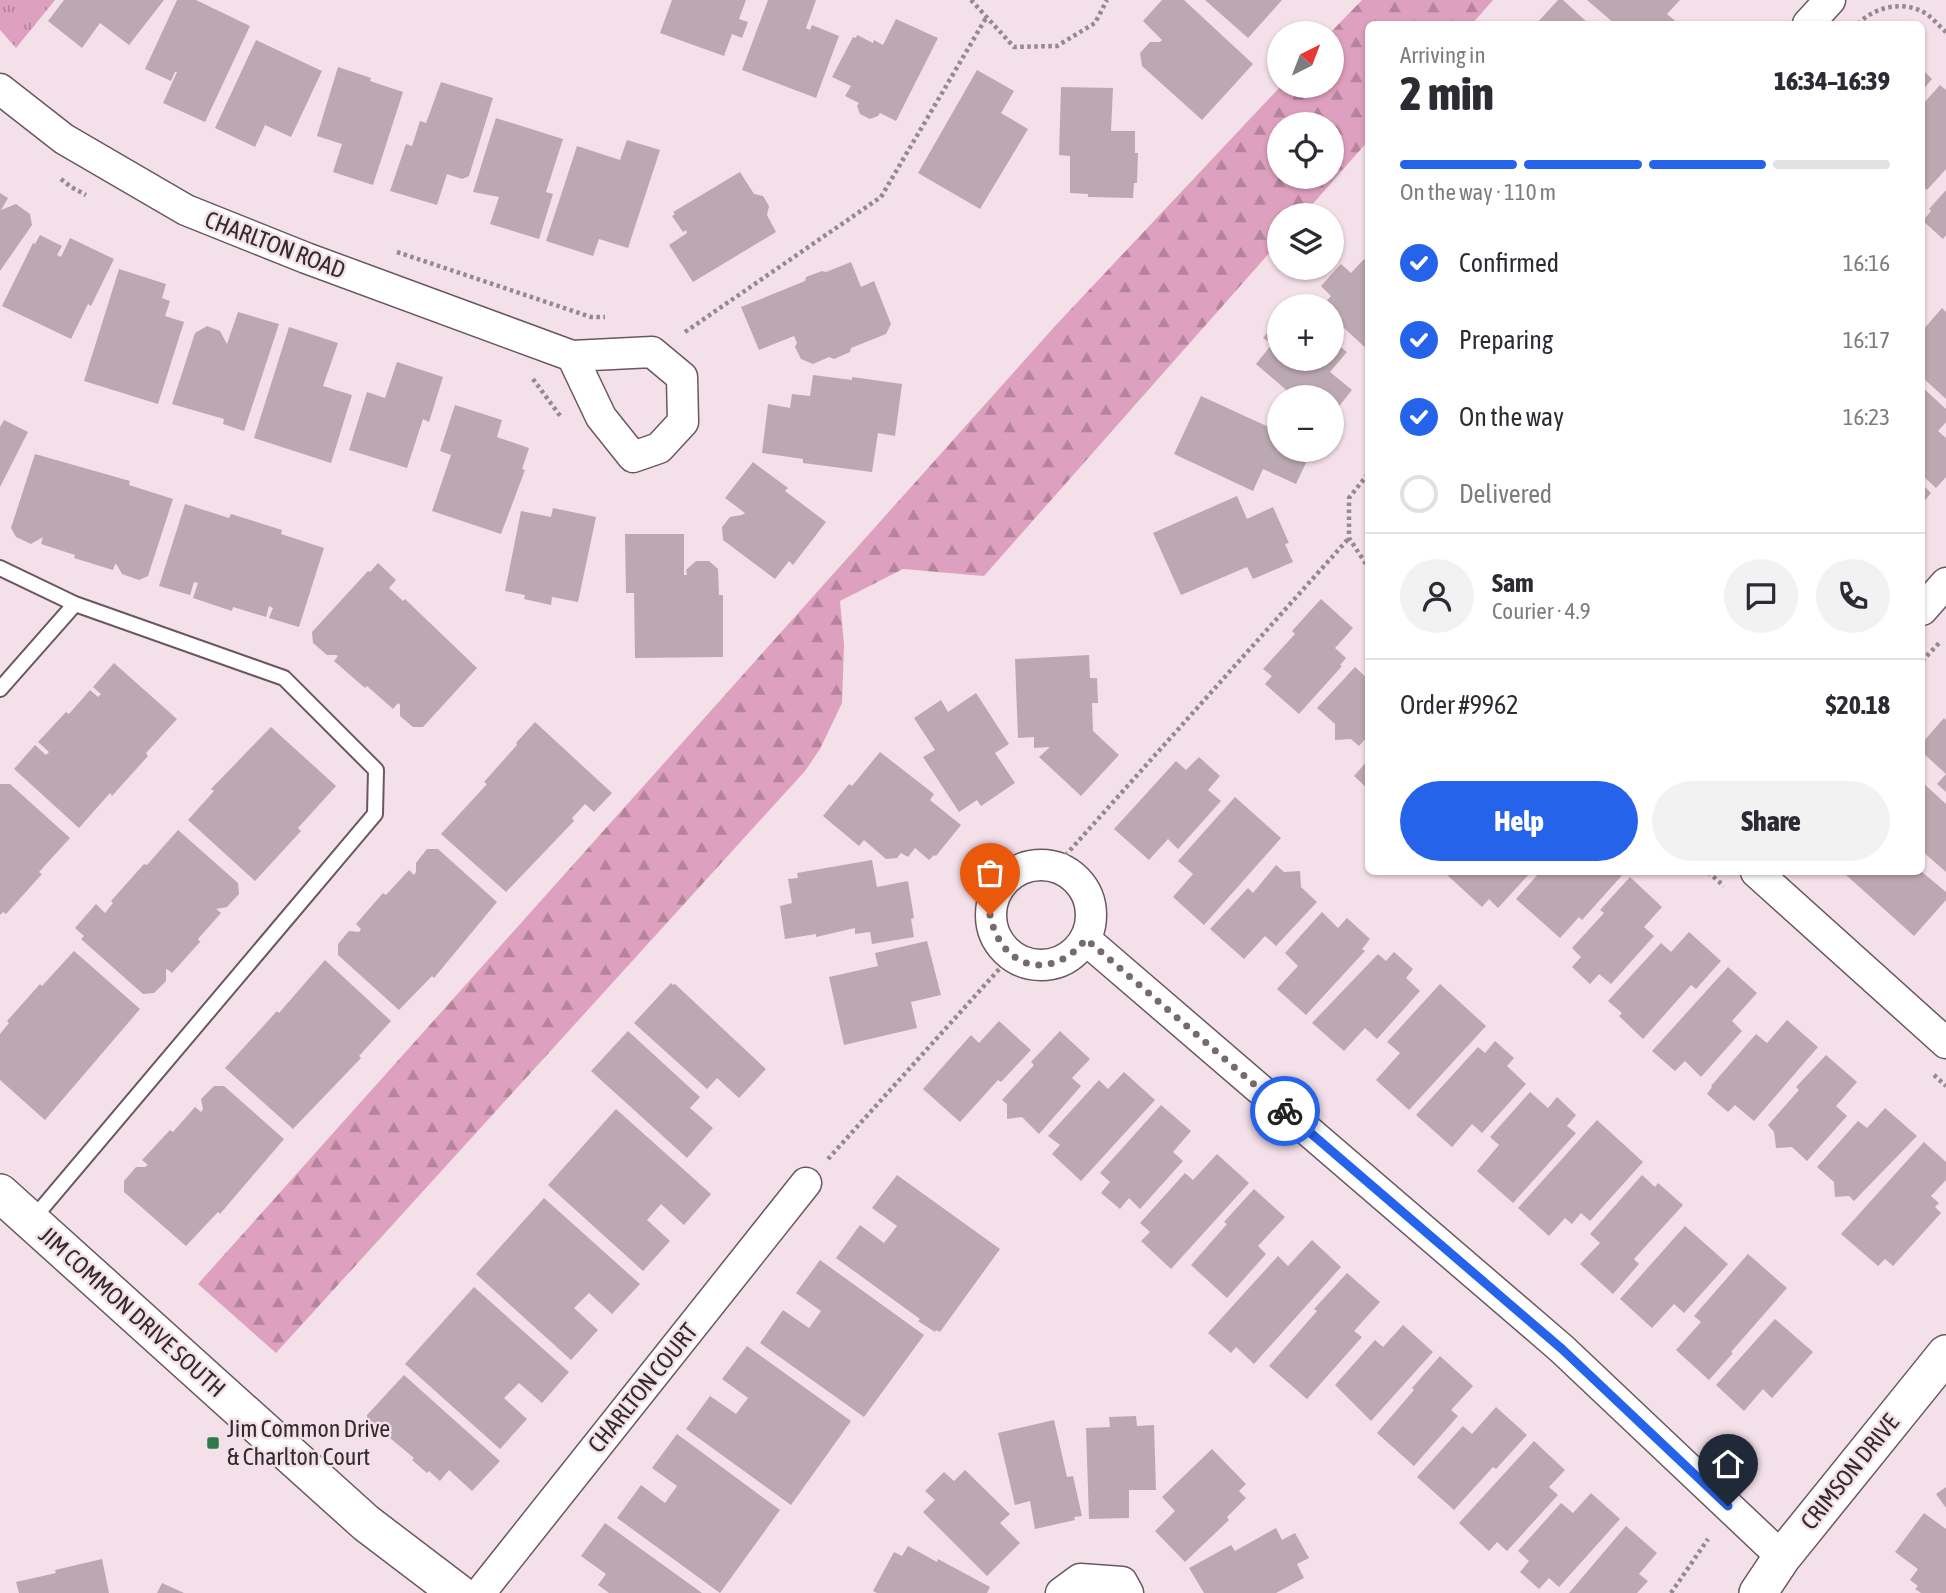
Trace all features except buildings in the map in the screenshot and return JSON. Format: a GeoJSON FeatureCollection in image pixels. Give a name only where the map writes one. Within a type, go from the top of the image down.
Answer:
{"type":"FeatureCollection","features":[{"type":"Feature","properties":{"kind":"street"},"geometry":{"type":"LineString","coordinates":[[1811,21],[1830,0]]}},
{"type":"Feature","properties":{"kind":"street","name":"CHARLTON ROAD"},"geometry":{"type":"LineString","coordinates":[[0,89],[64,139],[186,210],[306,258],[572,356]]}},
{"type":"Feature","properties":{"kind":"street"},"geometry":{"type":"LineString","coordinates":[[1925,607],[1946,583]]}},
{"type":"Feature","properties":{"kind":"street"},"geometry":{"type":"LineString","coordinates":[[1025,866],[1056,866],[1074,878],[1088,895],[1091,917],[1086,939],[1075,952],[1060,962],[1044,965],[1027,963],[1011,956],[1000,944],[990,915],[992,900],[1000,885],[1011,874],[1025,866]]}},
{"type":"Feature","properties":{"kind":"street"},"geometry":{"type":"LineString","coordinates":[[1759,875],[1946,1043]]}},
{"type":"Feature","properties":{"kind":"street"},"geometry":{"type":"LineString","coordinates":[[1086,939],[1562,1349],[1782,1557]]}},
{"type":"Feature","properties":{"kind":"street","name":"CHARLTON COURT"},"geometry":{"type":"LineString","coordinates":[[480,1593],[806,1183]]}},
{"type":"Feature","properties":{"kind":"street","name":"JIM COMMON DRIVE SOUTH"},"geometry":{"type":"LineString","coordinates":[[0,1193],[366,1523],[458,1593]]}},
{"type":"Feature","properties":{"kind":"street","name":"CRIMSON DRIVE"},"geometry":{"type":"LineString","coordinates":[[1758,1593],[1782,1557],[1946,1354]]}},
{"type":"Feature","properties":{"kind":"street"},"geometry":{"type":"LineString","coordinates":[[1061,1593],[1080,1579],[1122,1582],[1128,1593]]}},
{"type":"Feature","properties":{"kind":"lane"},"geometry":{"type":"LineString","coordinates":[[0,568],[75,604],[284,678],[376,770],[375,814],[31,1221]]}},
{"type":"Feature","properties":{"kind":"lane"},"geometry":{"type":"LineString","coordinates":[[0,689],[75,604]]}},
{"type":"Feature","properties":{"kind":"path"},"geometry":{"type":"LineString","coordinates":[[971,0],[1014,47],[1057,46],[1096,23],[1107,0]]}},
{"type":"Feature","properties":{"kind":"path"},"geometry":{"type":"LineString","coordinates":[[1861,21],[1867,14],[1900,5],[1925,13],[1946,32]]}},
{"type":"Feature","properties":{"kind":"path"},"geometry":{"type":"LineString","coordinates":[[674,328],[685,332],[881,197],[986,18]]}},
{"type":"Feature","properties":{"kind":"path"},"geometry":{"type":"LineString","coordinates":[[385,248],[591,317],[616,317]]}},
{"type":"Feature","properties":{"kind":"path"},"geometry":{"type":"LineString","coordinates":[[1365,478],[1349,498],[1349,538],[1365,562]]}},
{"type":"Feature","properties":{"kind":"path"},"geometry":{"type":"LineString","coordinates":[[1056,866],[1349,538]]}},
{"type":"Feature","properties":{"kind":"path"},"geometry":{"type":"LineString","coordinates":[[1925,659],[1946,635]]}},
{"type":"Feature","properties":{"kind":"path"},"geometry":{"type":"LineString","coordinates":[[806,1183],[1011,956]]}},
{"type":"Feature","properties":{"kind":"path"},"geometry":{"type":"LineString","coordinates":[[1671,1593],[1708,1539]]}},
{"type":"Feature","properties":{"kind":"green space"},"geometry":{"type":"Polygon","coordinates":[[[0,0],[55,0],[16,48],[0,30],[0,0]]]}},
{"type":"Feature","properties":{"kind":"green space"},"geometry":{"type":"Polygon","coordinates":[[[1362,0],[1493,0],[1475,21],[1365,21],[1365,144],[1344,168],[1344,112],[1267,112],[1267,189],[1326,189],[1314,203],[1267,203],[1267,256],[984,576],[903,569],[840,601],[844,645],[842,703],[820,749],[805,771],[276,1353],[198,1284],[1056,325],[1270,98],[1344,98],[1344,21],[1342,21],[1362,0]]]}},
{"type":"Feature","properties":{"kind":"way so far"},"geometry":{"type":"LineString","coordinates":[[990,915],[1000,944],[1011,956],[1027,963],[1044,965],[1060,962],[1075,952],[1086,939],[1285,1111]]}},
{"type":"Feature","properties":{"kind":"place","name":"Jim Common Drive & Charlton Court"},"geometry":{"type":"Point","coordinates":[213,1443]}},
{"type":"Feature","properties":{"kind":"route"},"geometry":{"type":"LineString","coordinates":[[1285,1111],[1562,1349],[1728,1506]]}}]}
